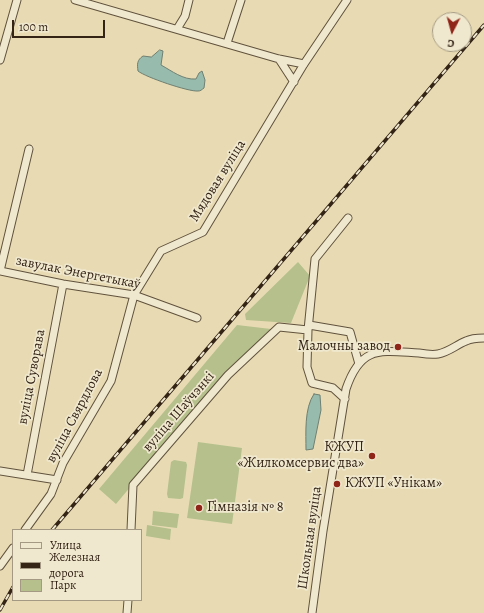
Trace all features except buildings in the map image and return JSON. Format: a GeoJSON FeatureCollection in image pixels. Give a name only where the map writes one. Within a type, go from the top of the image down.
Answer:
{"type":"FeatureCollection","features":[{"type":"Feature","properties":{"kind":"street"},"geometry":{"type":"LineString","coordinates":[[0,60],[17,0]]}},
{"type":"Feature","properties":{"kind":"street"},"geometry":{"type":"LineString","coordinates":[[75,0],[279,59],[304,64],[347,0]]}},
{"type":"Feature","properties":{"kind":"street"},"geometry":{"type":"LineString","coordinates":[[177,29],[185,16],[189,0]]}},
{"type":"Feature","properties":{"kind":"street"},"geometry":{"type":"LineString","coordinates":[[227,43],[241,0]]}},
{"type":"Feature","properties":{"kind":"street"},"geometry":{"type":"LineString","coordinates":[[279,59],[294,82]]}},
{"type":"Feature","properties":{"kind":"street","name":"Мядовая вуліца"},"geometry":{"type":"LineString","coordinates":[[134,295],[160,251],[203,232],[304,64]]}},
{"type":"Feature","properties":{"kind":"street"},"geometry":{"type":"LineString","coordinates":[[0,271],[29,149]]}},
{"type":"Feature","properties":{"kind":"street"},"geometry":{"type":"LineString","coordinates":[[345,399],[333,388],[312,383],[306,367],[315,259],[348,218]]}},
{"type":"Feature","properties":{"kind":"street","name":"завулак Энергетыкаў"},"geometry":{"type":"LineString","coordinates":[[0,271],[63,284],[134,295],[197,318]]}},
{"type":"Feature","properties":{"kind":"street","name":"вуліца Суворава"},"geometry":{"type":"LineString","coordinates":[[27,475],[63,284]]}},
{"type":"Feature","properties":{"kind":"street","name":"вуліца Свярдлова"},"geometry":{"type":"LineString","coordinates":[[27,529],[51,494],[62,463],[111,381],[134,295]]}},
{"type":"Feature","properties":{"kind":"street","name":"вуліца Шаўчэнкі"},"geometry":{"type":"LineString","coordinates":[[131,529],[133,485],[228,375],[279,326],[309,327]]}},
{"type":"Feature","properties":{"kind":"street"},"geometry":{"type":"LineString","coordinates":[[309,327],[350,332],[359,364]]}},
{"type":"Feature","properties":{"kind":"street","name":"Школьная вуліца"},"geometry":{"type":"LineString","coordinates":[[312,613],[323,531],[345,399],[350,378],[359,364],[370,354],[381,351],[440,354],[473,338],[484,338]]}},
{"type":"Feature","properties":{"kind":"street"},"geometry":{"type":"LineString","coordinates":[[0,471],[57,480]]}},
{"type":"Feature","properties":{"kind":"street"},"geometry":{"type":"LineString","coordinates":[[0,566],[12,549]]}},
{"type":"Feature","properties":{"kind":"street"},"geometry":{"type":"LineString","coordinates":[[127,613],[128,601]]}},
{"type":"Feature","properties":{"kind":"green space"},"geometry":{"type":"Polygon","coordinates":[[[298,262],[310,276],[291,323],[246,320],[245,314],[298,262]]]}},
{"type":"Feature","properties":{"kind":"green space"},"geometry":{"type":"Polygon","coordinates":[[[237,325],[271,329],[226,373],[116,504],[99,489],[237,325]]]}},
{"type":"Feature","properties":{"kind":"green space"},"geometry":{"type":"Polygon","coordinates":[[[198,442],[242,448],[232,524],[187,518],[198,442]]]}},
{"type":"Feature","properties":{"kind":"green space"},"geometry":{"type":"Polygon","coordinates":[[[174,460],[186,462],[187,465],[183,498],[180,499],[168,498],[167,494],[171,462],[174,460]]]}},
{"type":"Feature","properties":{"kind":"green space"},"geometry":{"type":"Polygon","coordinates":[[[153,511],[179,514],[177,528],[152,525],[153,511]]]}},
{"type":"Feature","properties":{"kind":"green space"},"geometry":{"type":"Polygon","coordinates":[[[147,525],[171,529],[170,540],[146,536],[147,525]]]}},
{"type":"Feature","properties":{"kind":"shaded area"},"geometry":{"type":"Polygon","coordinates":[[[160,50],[163,51],[161,65],[178,75],[196,79],[202,71],[205,80],[204,88],[199,91],[193,91],[177,87],[142,74],[138,71],[138,62],[143,56],[151,57],[160,50]]]}},
{"type":"Feature","properties":{"kind":"shaded area"},"geometry":{"type":"Polygon","coordinates":[[[314,394],[320,395],[321,410],[313,449],[306,450],[307,414],[314,394]]]}},
{"type":"Feature","properties":{"kind":"railway"},"geometry":{"type":"LineString","coordinates":[[53,529],[484,25]]}},
{"type":"Feature","properties":{"kind":"railway"},"geometry":{"type":"LineString","coordinates":[[0,610],[12,589]]}},
{"type":"Feature","properties":{"kind":"place","name":"Малочны завод"},"geometry":{"type":"Point","coordinates":[398,347]}},
{"type":"Feature","properties":{"kind":"place","name":"КЖУП «Жилкомсервис два»"},"geometry":{"type":"Point","coordinates":[372,456]}},
{"type":"Feature","properties":{"kind":"place","name":"КЖУП «Унікам»"},"geometry":{"type":"Point","coordinates":[337,484]}},
{"type":"Feature","properties":{"kind":"place","name":"Гімназія № 8"},"geometry":{"type":"Point","coordinates":[199,508]}}]}
